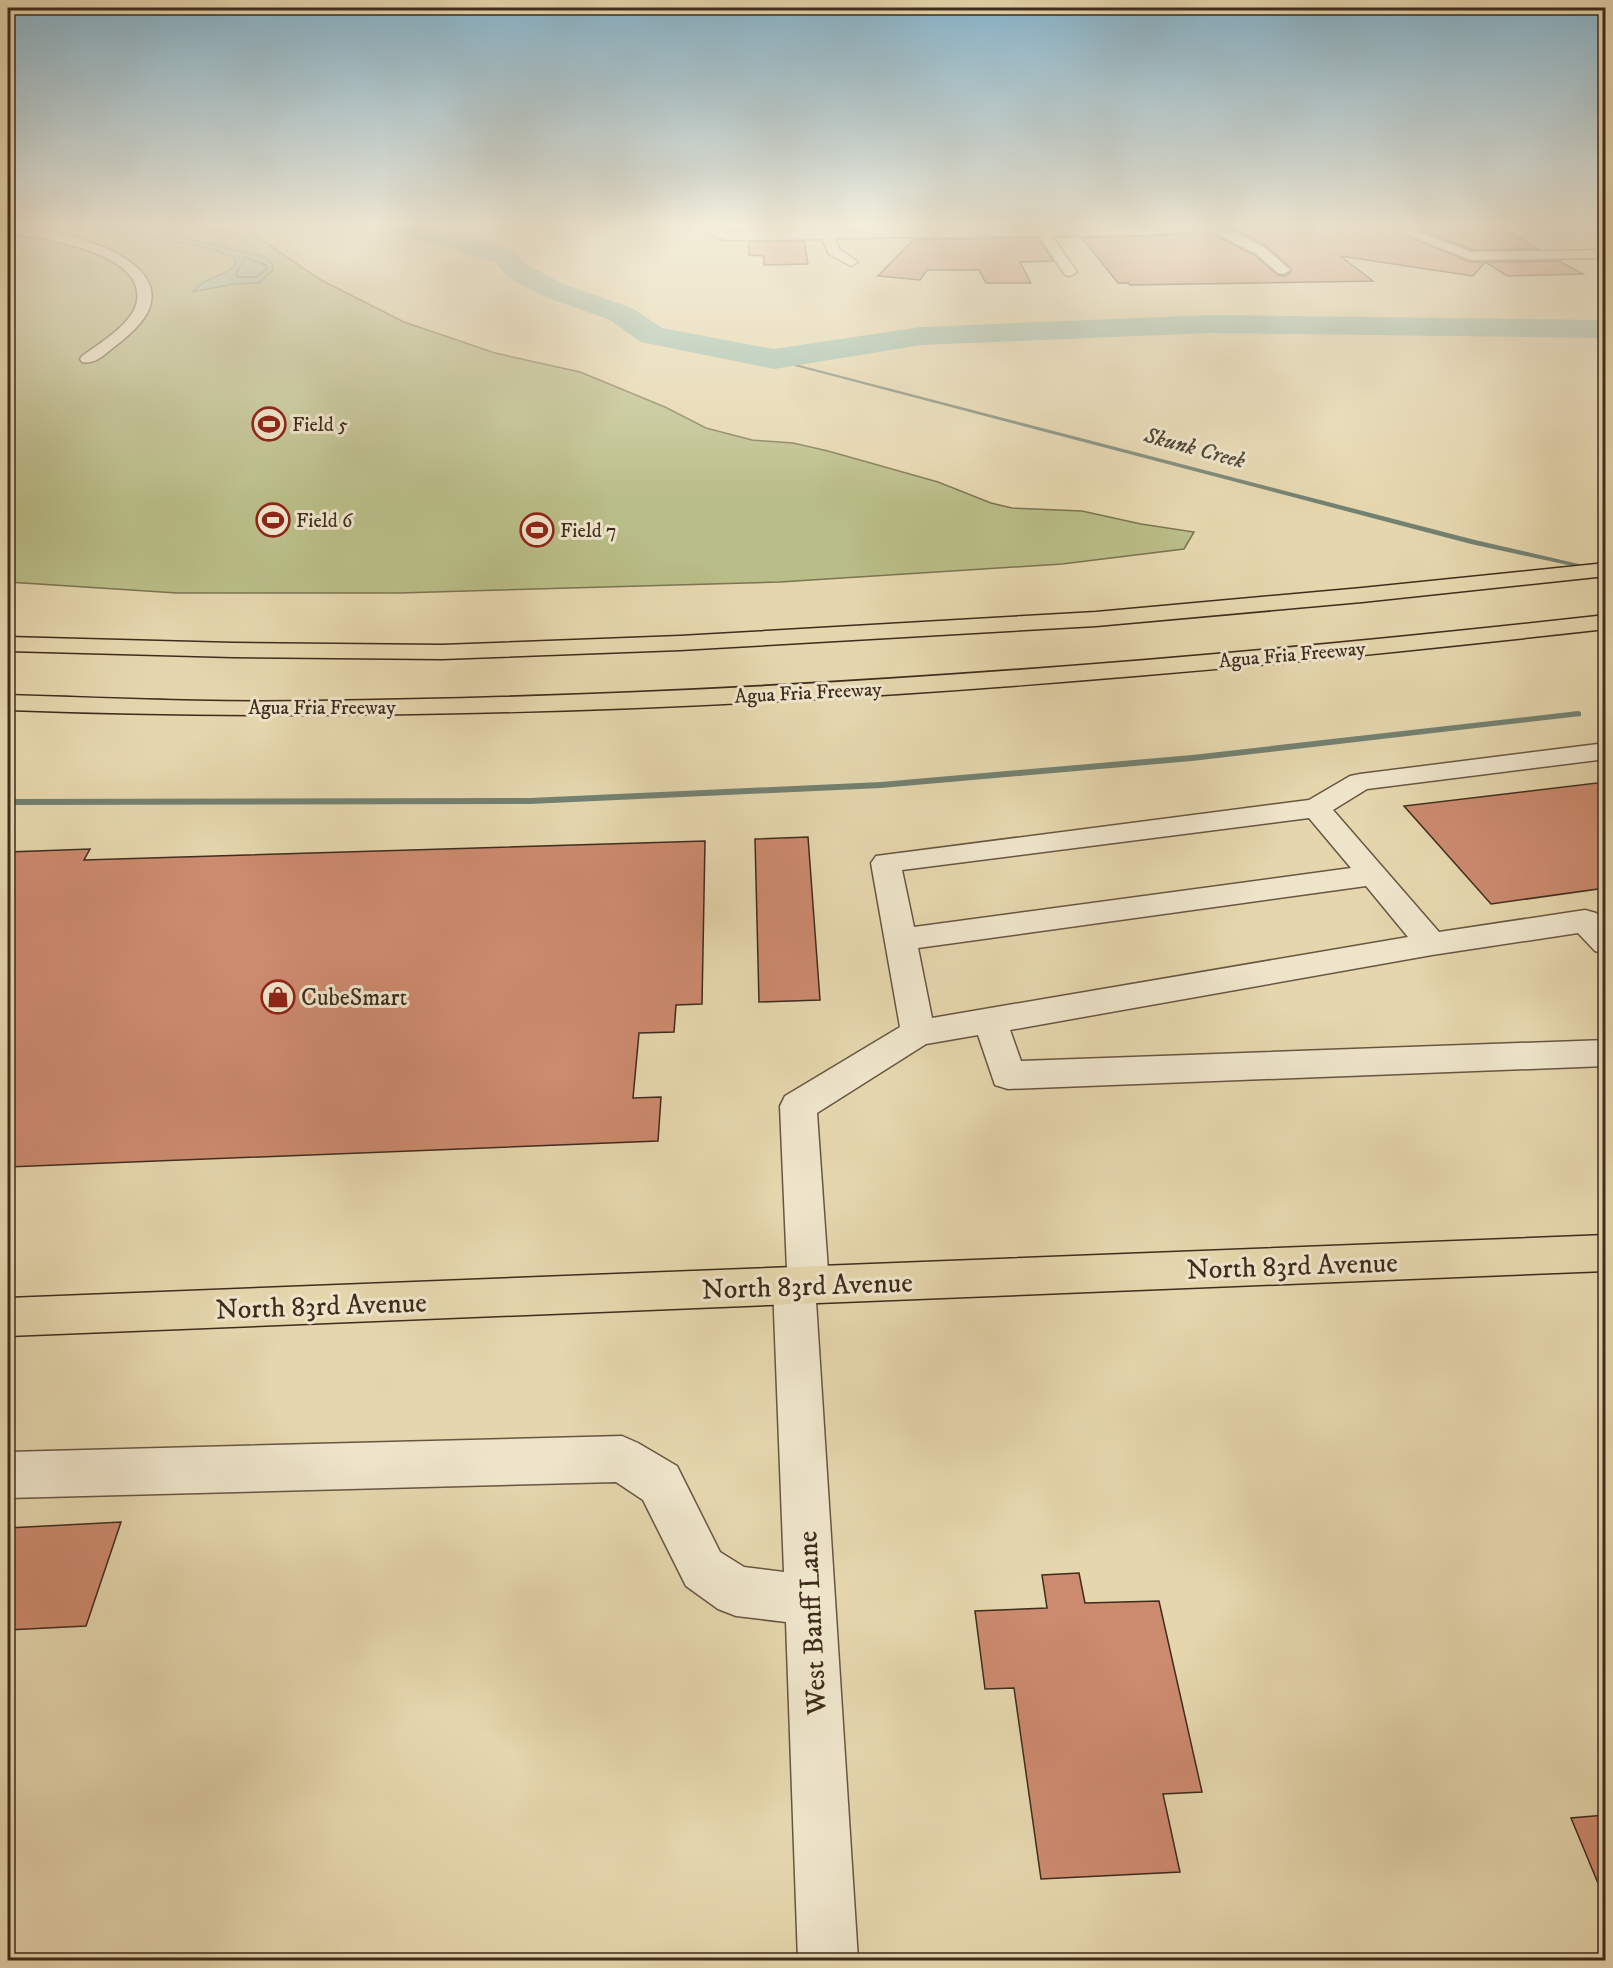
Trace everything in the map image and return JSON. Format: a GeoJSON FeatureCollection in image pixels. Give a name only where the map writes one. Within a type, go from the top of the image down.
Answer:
{"type":"FeatureCollection","features":[{"type":"Feature","properties":{"kind":"main road"},"geometry":{"type":"LineString","coordinates":[[8,644],[233,650],[442,652],[680,643],[1084,620],[1362,595],[1605,569]]}},
{"type":"Feature","properties":{"kind":"main road","name":"Agua Fria Freeway"},"geometry":{"type":"LineString","coordinates":[[8,703],[309,709],[617,702],[977,682],[1522,632],[1605,622]]}},
{"type":"Feature","properties":{"kind":"main road","name":"North 83rd Avenue"},"geometry":{"type":"LineString","coordinates":[[9,1320],[1605,1253]]}},
{"type":"Feature","properties":{"kind":"street"},"geometry":{"type":"LineString","coordinates":[[88,359],[121,335],[136,318]]}},
{"type":"Feature","properties":{"kind":"street"},"geometry":{"type":"LineString","coordinates":[[1599,928],[1432,944],[918,1033],[886,862],[1316,808],[1360,782],[1605,751]]}},
{"type":"Feature","properties":{"kind":"street"},"geometry":{"type":"LineString","coordinates":[[1316,808],[1432,944]]}},
{"type":"Feature","properties":{"kind":"street"},"geometry":{"type":"LineString","coordinates":[[900,940],[1373,875]]}},
{"type":"Feature","properties":{"kind":"street"},"geometry":{"type":"LineString","coordinates":[[990,1021],[1008,1075],[1605,1053]]}},
{"type":"Feature","properties":{"kind":"street","name":"West Banff Lane"},"geometry":{"type":"LineString","coordinates":[[828,1960],[810,1600],[798,1106],[918,1033]]}},
{"type":"Feature","properties":{"kind":"street"},"geometry":{"type":"LineString","coordinates":[[8,1475],[622,1459],[660,1483],[703,1569],[736,1591],[810,1600]]}},
{"type":"Feature","properties":{"kind":"green space"},"geometry":{"type":"Polygon","coordinates":[[[8,318],[396,318],[495,353],[580,372],[665,407],[706,428],[752,440],[793,443],[828,451],[938,482],[991,503],[1012,508],[1082,511],[1141,524],[1194,532],[1184,549],[1062,564],[780,582],[399,593],[177,593],[8,582],[8,318]]]}},
{"type":"Feature","properties":{"kind":"building"},"geometry":{"type":"Polygon","coordinates":[[[1605,782],[1605,888],[1491,904],[1404,806],[1605,782]]]}},
{"type":"Feature","properties":{"kind":"building"},"geometry":{"type":"Polygon","coordinates":[[[808,837],[820,1000],[759,1002],[755,839],[808,837]]]}},
{"type":"Feature","properties":{"kind":"building"},"geometry":{"type":"Polygon","coordinates":[[[705,841],[702,1004],[676,1005],[674,1032],[639,1033],[633,1098],[661,1097],[658,1141],[8,1167],[8,852],[90,849],[84,860],[705,841]]]}},
{"type":"Feature","properties":{"kind":"building"},"geometry":{"type":"Polygon","coordinates":[[[121,1522],[86,1626],[8,1630],[8,1528],[121,1522]]]}},
{"type":"Feature","properties":{"kind":"building"},"geometry":{"type":"Polygon","coordinates":[[[1079,1573],[1085,1603],[1159,1601],[1202,1792],[1163,1794],[1180,1872],[1041,1879],[1014,1688],[985,1689],[975,1611],[1047,1608],[1042,1575],[1079,1573]]]}},
{"type":"Feature","properties":{"kind":"building"},"geometry":{"type":"Polygon","coordinates":[[[1605,1815],[1605,1900],[1571,1818],[1605,1815]]]}},
{"type":"Feature","properties":{"kind":"waterway"},"geometry":{"type":"LineString","coordinates":[[627,318],[652,335],[774,359],[921,336],[1211,324],[1606,329]]}},
{"type":"Feature","properties":{"kind":"waterway","name":"Skunk Creek"},"geometry":{"type":"LineString","coordinates":[[774,359],[1474,542],[1596,569]]}},
{"type":"Feature","properties":{"kind":"waterway"},"geometry":{"type":"LineString","coordinates":[[8,802],[530,801],[881,785],[1192,758],[1578,714]]}},
{"type":"Feature","properties":{"kind":"place","name":"Field 5"},"geometry":{"type":"Point","coordinates":[269,424]}},
{"type":"Feature","properties":{"kind":"place","name":"Field 6"},"geometry":{"type":"Point","coordinates":[273,520]}},
{"type":"Feature","properties":{"kind":"place","name":"Field 7"},"geometry":{"type":"Point","coordinates":[537,530]}},
{"type":"Feature","properties":{"kind":"place","name":"CubeSmart"},"geometry":{"type":"Point","coordinates":[278,997]}}]}
